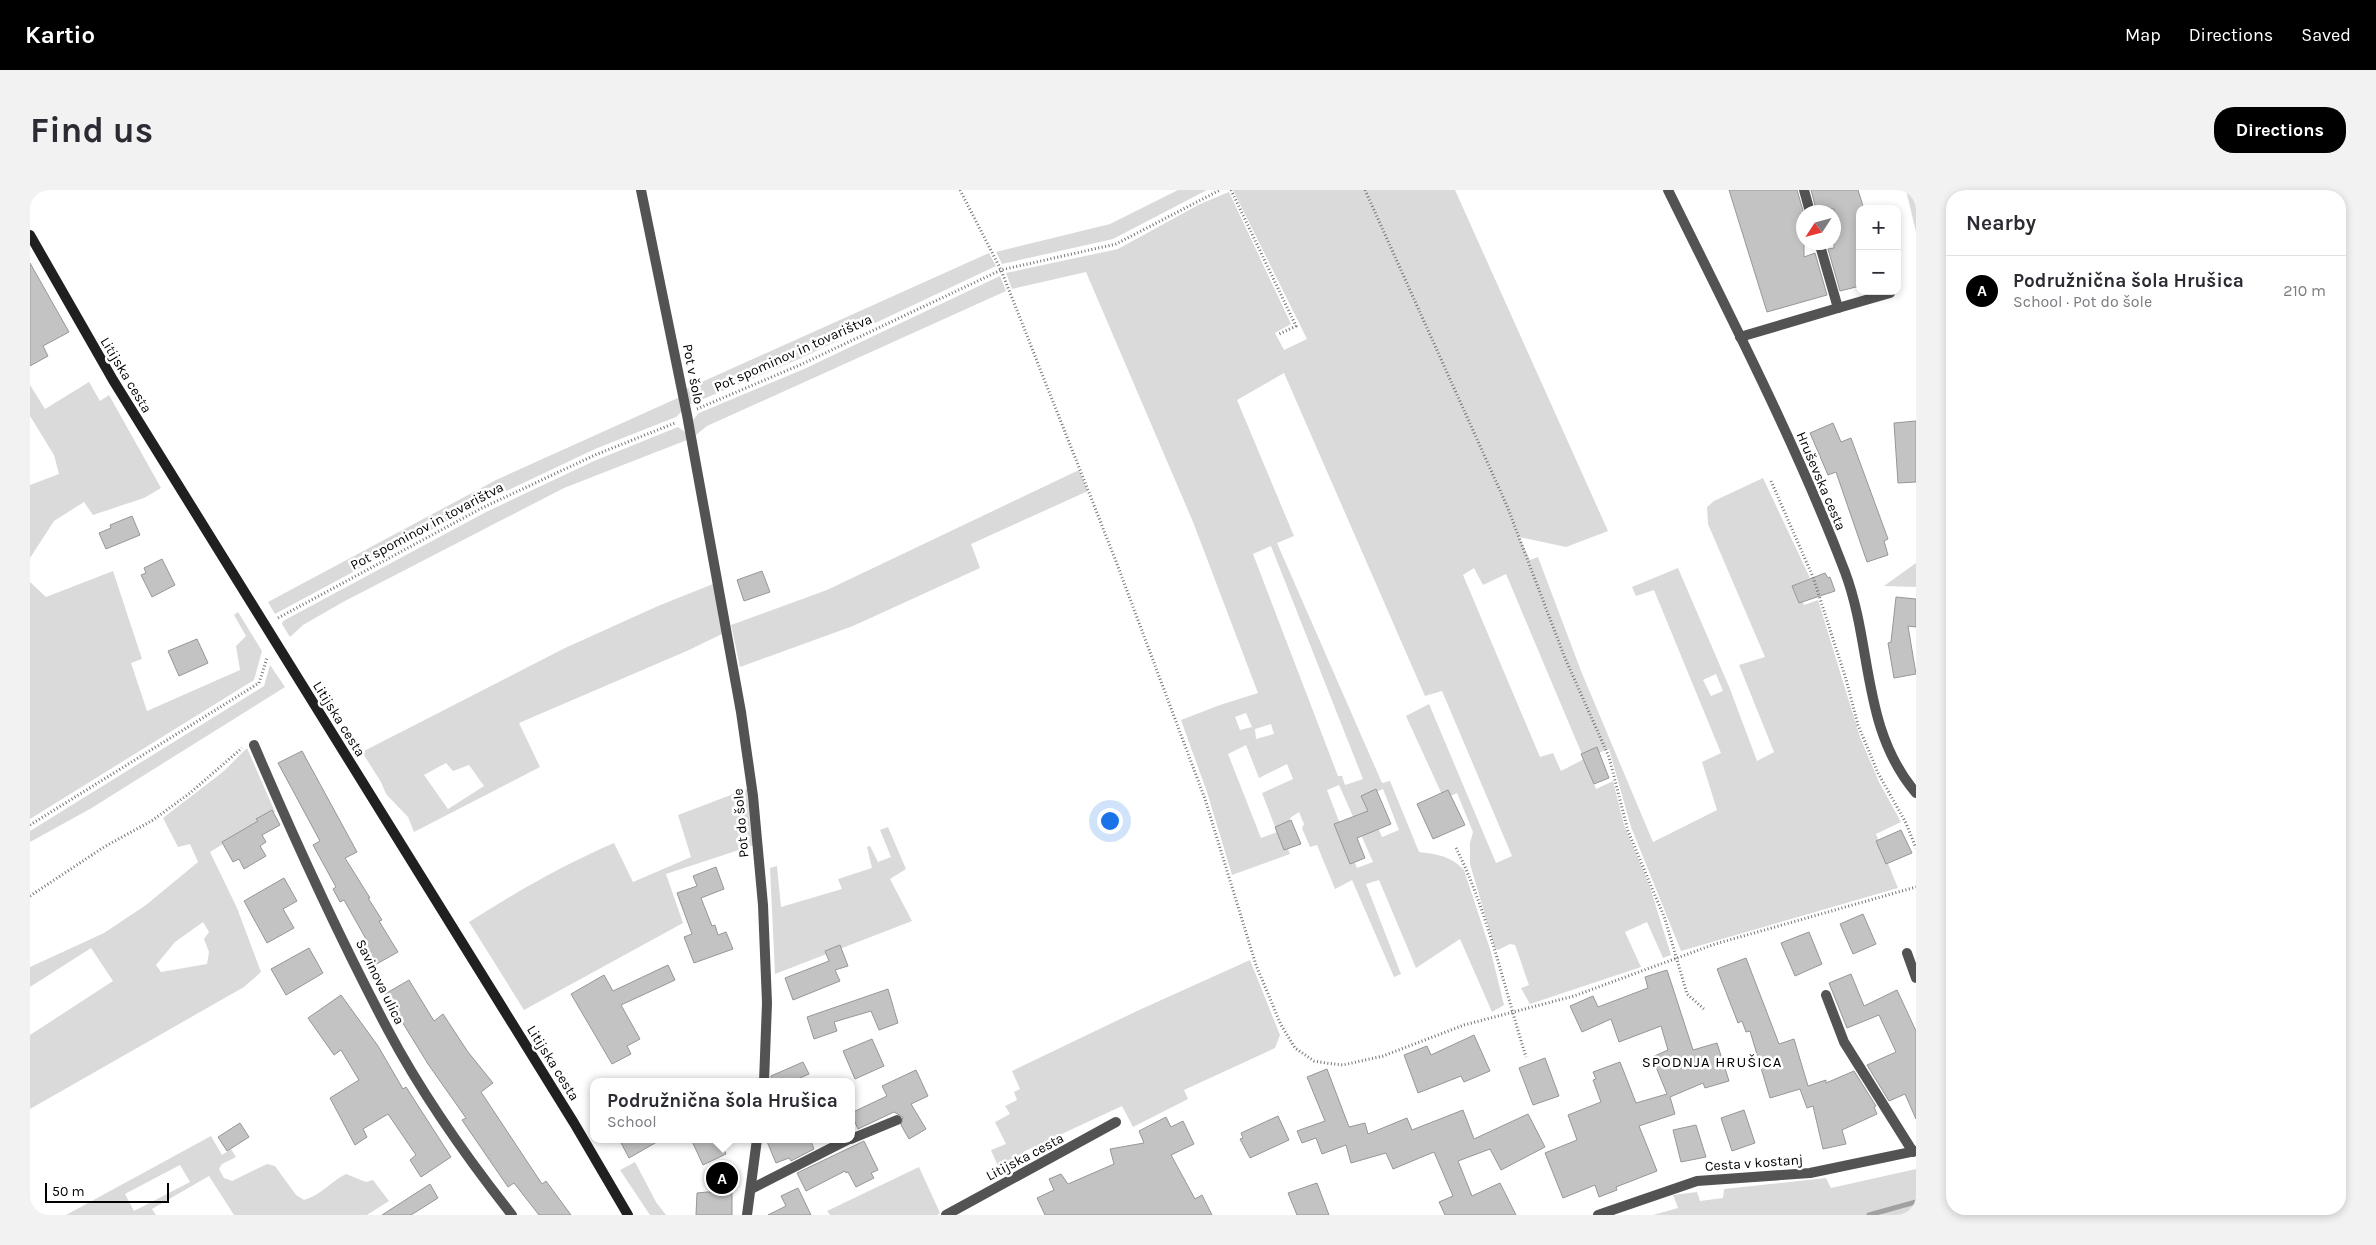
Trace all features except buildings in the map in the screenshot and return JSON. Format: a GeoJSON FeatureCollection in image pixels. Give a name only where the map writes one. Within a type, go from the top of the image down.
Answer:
{"type":"FeatureCollection","features":[{"type":"Feature","properties":{"kind":"main road","name":"Litijska cesta"},"geometry":{"type":"LineString","coordinates":[[30,235],[102,364],[565,1109],[628,1215]]}},
{"type":"Feature","properties":{"kind":"street","name":"Pot v šolo"},"geometry":{"type":"LineString","coordinates":[[641,190],[687,415],[714,564]]}},
{"type":"Feature","properties":{"kind":"street","name":"Hruševska cesta"},"geometry":{"type":"LineString","coordinates":[[1668,190],[1740,337],[1813,495],[1846,575],[1860,631],[1875,713],[1889,752],[1916,793]]}},
{"type":"Feature","properties":{"kind":"street"},"geometry":{"type":"LineString","coordinates":[[1804,190],[1808,205]]}},
{"type":"Feature","properties":{"kind":"street"},"geometry":{"type":"LineString","coordinates":[[1821,250],[1838,308]]}},
{"type":"Feature","properties":{"kind":"street"},"geometry":{"type":"LineString","coordinates":[[1740,337],[1883,295]]}},
{"type":"Feature","properties":{"kind":"street","name":"Pot do šole"},"geometry":{"type":"LineString","coordinates":[[714,564],[738,685],[753,796],[763,905],[768,1003],[764,1078]]}},
{"type":"Feature","properties":{"kind":"street","name":"Savinova ulica"},"geometry":{"type":"LineString","coordinates":[[250,744],[388,1031],[476,1168],[512,1215]]}},
{"type":"Feature","properties":{"kind":"street"},"geometry":{"type":"LineString","coordinates":[[1907,953],[1916,978]]}},
{"type":"Feature","properties":{"kind":"street"},"geometry":{"type":"LineString","coordinates":[[1826,995],[1844,1042],[1914,1152]]}},
{"type":"Feature","properties":{"kind":"street"},"geometry":{"type":"LineString","coordinates":[[855,1137],[897,1120]]}},
{"type":"Feature","properties":{"kind":"street","name":"Litijska cesta"},"geometry":{"type":"LineString","coordinates":[[946,1215],[1116,1122]]}},
{"type":"Feature","properties":{"kind":"street"},"geometry":{"type":"LineString","coordinates":[[747,1215],[757,1143]]}},
{"type":"Feature","properties":{"kind":"street"},"geometry":{"type":"LineString","coordinates":[[751,1190],[842,1143]]}},
{"type":"Feature","properties":{"kind":"street","name":"Cesta v kostanj"},"geometry":{"type":"LineString","coordinates":[[1598,1215],[1697,1181],[1810,1173],[1914,1152]]}},
{"type":"Feature","properties":{"kind":"path"},"geometry":{"type":"LineString","coordinates":[[960,190],[1001,270],[1114,556],[1202,790],[1256,965],[1288,1039],[1295,1048],[1314,1061],[1344,1064],[1383,1056],[1456,1028],[1574,996],[1677,956],[1916,888]]}},
{"type":"Feature","properties":{"kind":"path","name":"Pot spominov in tovarištva"},"geometry":{"type":"LineString","coordinates":[[278,618],[482,508],[595,454],[677,422],[701,406],[802,364],[1001,270],[1116,244],[1220,190]]}},
{"type":"Feature","properties":{"kind":"path"},"geometry":{"type":"LineString","coordinates":[[1231,190],[1296,326],[1279,334]]}},
{"type":"Feature","properties":{"kind":"path"},"geometry":{"type":"LineString","coordinates":[[1365,190],[1533,568],[1565,658],[1609,757],[1628,831],[1651,884],[1677,956],[1688,994],[1705,1010]]}},
{"type":"Feature","properties":{"kind":"path"},"geometry":{"type":"LineString","coordinates":[[1770,481],[1813,577],[1858,724],[1878,772],[1906,823],[1916,848]]}},
{"type":"Feature","properties":{"kind":"path"},"geometry":{"type":"LineString","coordinates":[[30,825],[259,683],[266,658]]}},
{"type":"Feature","properties":{"kind":"path"},"geometry":{"type":"LineString","coordinates":[[30,896],[104,848],[153,820],[250,744]]}},
{"type":"Feature","properties":{"kind":"path"},"geometry":{"type":"LineString","coordinates":[[1456,848],[1465,865],[1526,1057]]}},
{"type":"Feature","properties":{"kind":"shaded area"},"geometry":{"type":"Polygon","coordinates":[[[1178,190],[1207,190],[1113,239],[1002,264],[996,252],[1110,224],[1178,190]]]}},
{"type":"Feature","properties":{"kind":"shaded area"},"geometry":{"type":"Polygon","coordinates":[[[1233,190],[1455,190],[1608,531],[1566,547],[1519,537],[1530,560],[1538,557],[1581,671],[1653,842],[1717,810],[1702,762],[1721,753],[1654,590],[1636,596],[1632,587],[1678,568],[1730,689],[1757,761],[1774,752],[1739,665],[1765,657],[1708,524],[1707,507],[1714,501],[1763,478],[1810,578],[1797,584],[1804,605],[1818,600],[1860,737],[1879,782],[1901,822],[1876,834],[1898,888],[1681,951],[1631,827],[1609,749],[1590,756],[1586,765],[1596,789],[1613,781],[1624,825],[1650,887],[1671,955],[1663,958],[1647,922],[1625,932],[1641,967],[1530,1004],[1521,988],[1529,985],[1515,945],[1510,944],[1498,950],[1495,949],[1470,864],[1470,843],[1473,832],[1457,793],[1444,799],[1406,716],[1429,704],[1496,863],[1512,856],[1442,691],[1425,696],[1284,373],[1237,400],[1294,536],[1277,543],[1382,783],[1390,781],[1419,852],[1443,856],[1464,870],[1491,952],[1504,1005],[1492,1012],[1460,939],[1416,968],[1379,880],[1366,884],[1401,974],[1394,977],[1352,880],[1335,889],[1317,845],[1310,847],[1302,828],[1304,824],[1299,812],[1290,818],[1289,823],[1280,828],[1290,854],[1232,875],[1207,792],[1181,720],[1258,693],[1193,522],[1086,272],[1012,289],[1006,273],[1118,249],[1200,204],[1229,192],[1291,324],[1275,333],[1284,350],[1307,339],[1233,190]],[[1271,546],[1253,554],[1338,776],[1342,776],[1345,785],[1363,779],[1271,546]],[[1474,568],[1463,575],[1540,757],[1553,753],[1561,771],[1584,759],[1506,574],[1483,585],[1474,568]],[[1716,674],[1703,680],[1711,696],[1723,691],[1716,674]],[[1246,713],[1235,717],[1240,730],[1252,727],[1246,713]],[[1271,724],[1255,729],[1256,739],[1274,734],[1271,724]],[[1246,745],[1228,754],[1261,838],[1277,832],[1262,793],[1293,779],[1287,764],[1259,778],[1246,745]],[[1339,785],[1327,790],[1357,868],[1373,862],[1339,785]],[[1383,789],[1365,797],[1382,837],[1399,830],[1383,789]]]}},
{"type":"Feature","properties":{"kind":"shaded area"},"geometry":{"type":"Polygon","coordinates":[[[1906,190],[1916,190],[1916,232],[1906,190]]]}},
{"type":"Feature","properties":{"kind":"shaded area"},"geometry":{"type":"Polygon","coordinates":[[[989,253],[996,266],[799,359],[689,405],[686,389],[989,253]]]}},
{"type":"Feature","properties":{"kind":"shaded area"},"geometry":{"type":"Polygon","coordinates":[[[1000,276],[1006,291],[707,426],[696,435],[693,420],[699,413],[804,369],[1000,276]]]}},
{"type":"Feature","properties":{"kind":"shaded area"},"geometry":{"type":"Polygon","coordinates":[[[89,382],[100,401],[109,395],[161,488],[144,498],[93,515],[84,502],[54,521],[30,558],[30,485],[59,474],[54,455],[30,416],[30,385],[45,409],[89,382]]]}},
{"type":"Feature","properties":{"kind":"shaded area"},"geometry":{"type":"Polygon","coordinates":[[[680,397],[681,412],[676,417],[595,449],[479,504],[275,614],[268,602],[496,480],[680,397]]]}},
{"type":"Feature","properties":{"kind":"shaded area"},"geometry":{"type":"Polygon","coordinates":[[[678,427],[685,432],[687,440],[564,488],[343,602],[303,625],[290,637],[282,624],[283,621],[486,512],[594,461],[678,427]]]}},
{"type":"Feature","properties":{"kind":"shaded area"},"geometry":{"type":"Polygon","coordinates":[[[1079,470],[1088,491],[971,544],[980,568],[853,626],[740,667],[731,625],[827,590],[1079,470]]]}},
{"type":"Feature","properties":{"kind":"shaded area"},"geometry":{"type":"Polygon","coordinates":[[[1916,563],[1916,587],[1884,586],[1916,563]]]}},
{"type":"Feature","properties":{"kind":"shaded area"},"geometry":{"type":"Polygon","coordinates":[[[113,571],[142,659],[131,663],[147,711],[240,670],[236,646],[246,636],[234,615],[238,612],[262,651],[254,680],[30,819],[30,582],[46,597],[113,571]]]}},
{"type":"Feature","properties":{"kind":"shaded area"},"geometry":{"type":"Polygon","coordinates":[[[713,584],[724,633],[519,723],[540,767],[414,832],[408,817],[386,794],[381,782],[362,752],[565,648],[658,606],[713,584]],[[446,763],[424,775],[448,809],[484,786],[469,765],[453,771],[446,763]]]}},
{"type":"Feature","properties":{"kind":"shaded area"},"geometry":{"type":"Polygon","coordinates":[[[270,665],[285,687],[90,809],[30,842],[30,831],[264,686],[270,665]]]}},
{"type":"Feature","properties":{"kind":"shaded area"},"geometry":{"type":"Polygon","coordinates":[[[247,748],[275,812],[210,852],[237,908],[261,972],[244,987],[30,1109],[30,1035],[113,981],[91,948],[30,987],[30,967],[104,933],[146,905],[198,862],[190,844],[178,847],[163,818],[224,771],[247,748]],[[203,922],[175,942],[156,965],[161,972],[207,964],[209,952],[204,939],[209,932],[203,922]]]}},
{"type":"Feature","properties":{"kind":"shaded area"},"geometry":{"type":"Polygon","coordinates":[[[752,787],[760,843],[666,874],[683,923],[524,1010],[469,922],[576,860],[614,843],[633,882],[691,857],[678,815],[752,787]]]}},
{"type":"Feature","properties":{"kind":"shaded area"},"geometry":{"type":"Polygon","coordinates":[[[888,827],[906,869],[890,879],[912,921],[775,974],[770,868],[777,866],[781,907],[842,889],[838,879],[872,868],[867,847],[870,846],[878,862],[891,857],[880,830],[888,827]]]}},
{"type":"Feature","properties":{"kind":"shaded area"},"geometry":{"type":"Polygon","coordinates":[[[1250,960],[1280,1035],[1275,1048],[1184,1090],[1188,1099],[1133,1127],[1122,1106],[1023,1152],[1025,1160],[1000,1171],[991,1150],[1006,1144],[995,1122],[1010,1114],[1005,1106],[1017,1100],[1014,1092],[1020,1089],[1012,1071],[1137,1011],[1250,960]]]}},
{"type":"Feature","properties":{"kind":"shaded area"},"geometry":{"type":"Polygon","coordinates":[[[211,1136],[222,1155],[231,1149],[236,1157],[222,1164],[219,1169],[224,1178],[232,1181],[267,1164],[275,1166],[296,1195],[304,1200],[315,1195],[346,1174],[366,1182],[373,1180],[389,1201],[367,1215],[234,1215],[209,1176],[152,1209],[156,1215],[66,1215],[211,1136]],[[180,1165],[125,1194],[134,1211],[190,1182],[180,1165]]]}},
{"type":"Feature","properties":{"kind":"shaded area"},"geometry":{"type":"Polygon","coordinates":[[[635,1162],[656,1202],[666,1215],[650,1215],[620,1170],[635,1162]]]}},
{"type":"Feature","properties":{"kind":"shaded area"},"geometry":{"type":"Polygon","coordinates":[[[919,1167],[940,1213],[937,1215],[830,1215],[827,1211],[919,1167]]]}},
{"type":"Feature","properties":{"kind":"shaded area"},"geometry":{"type":"Polygon","coordinates":[[[1916,1169],[1916,1215],[1653,1215],[1678,1208],[1673,1195],[1697,1192],[1700,1201],[1723,1198],[1724,1189],[1826,1178],[1831,1188],[1916,1169]]]}},
{"type":"Feature","properties":{"kind":"waterway"},"geometry":{"type":"LineString","coordinates":[[1869,1215],[1916,1202]]}},
{"type":"Feature","properties":{"kind":"place","name":"Podružnična šola Hrušica"},"geometry":{"type":"Point","coordinates":[722,1178]}},
{"type":"Feature","properties":{"kind":"district","name":"SPODNJA HRUŠICA"},"geometry":{"type":"Point","coordinates":[1712,1062]}}]}
